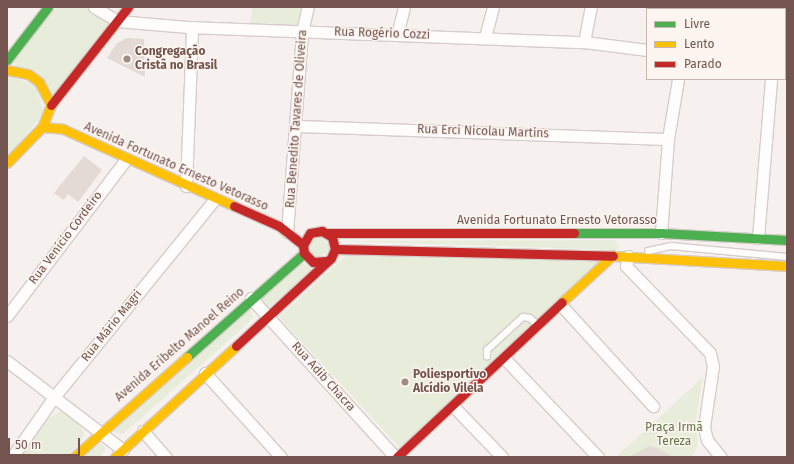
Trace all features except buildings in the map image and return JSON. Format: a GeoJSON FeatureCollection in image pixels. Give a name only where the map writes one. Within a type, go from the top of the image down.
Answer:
{"type":"FeatureCollection","features":[{"type":"Feature","properties":{"kind":"main road"},"geometry":{"type":"LineString","coordinates":[[7,60],[48,7]]}},
{"type":"Feature","properties":{"kind":"main road"},"geometry":{"type":"LineString","coordinates":[[7,163],[42,127],[50,107],[128,7]]}},
{"type":"Feature","properties":{"kind":"main road","name":"Avenida Fortunato Ernesto Vetorasso"},"geometry":{"type":"LineString","coordinates":[[7,70],[28,74],[39,82],[50,107],[63,129]]}},
{"type":"Feature","properties":{"kind":"main road","name":"Avenida Fortunato Ernesto Vetorasso"},"geometry":{"type":"LineString","coordinates":[[42,127],[63,129],[126,159],[285,229],[317,231]]}},
{"type":"Feature","properties":{"kind":"main road","name":"Avenida Fortunato Ernesto Vetorasso"},"geometry":{"type":"LineString","coordinates":[[285,229],[303,249]]}},
{"type":"Feature","properties":{"kind":"main road"},"geometry":{"type":"LineString","coordinates":[[326,262],[313,262],[303,249],[310,233],[317,231],[327,233],[335,249]]}},
{"type":"Feature","properties":{"kind":"main road","name":"Avenida Fortunato Ernesto Vetorasso"},"geometry":{"type":"LineString","coordinates":[[327,233],[661,233],[787,240]]}},
{"type":"Feature","properties":{"kind":"main road","name":"Avenida Eribelto Manoel Reino"},"geometry":{"type":"LineString","coordinates":[[74,457],[99,432],[251,298],[303,249]]}},
{"type":"Feature","properties":{"kind":"main road"},"geometry":{"type":"LineString","coordinates":[[335,249],[613,255],[787,266]]}},
{"type":"Feature","properties":{"kind":"main road"},"geometry":{"type":"LineString","coordinates":[[119,454],[142,431],[326,262],[335,249]]}},
{"type":"Feature","properties":{"kind":"main road"},"geometry":{"type":"LineString","coordinates":[[584,254],[593,262],[593,275]]}},
{"type":"Feature","properties":{"kind":"main road"},"geometry":{"type":"LineString","coordinates":[[396,457],[539,326],[613,255]]}},
{"type":"Feature","properties":{"kind":"street"},"geometry":{"type":"LineString","coordinates":[[94,7],[117,21]]}},
{"type":"Feature","properties":{"kind":"street","name":"Rua Benedito Tavares de Oliveira"},"geometry":{"type":"LineString","coordinates":[[285,229],[297,126],[302,32],[308,7]]}},
{"type":"Feature","properties":{"kind":"street"},"geometry":{"type":"LineString","coordinates":[[397,35],[404,7]]}},
{"type":"Feature","properties":{"kind":"street"},"geometry":{"type":"LineString","coordinates":[[485,37],[493,7]]}},
{"type":"Feature","properties":{"kind":"street"},"geometry":{"type":"LineString","coordinates":[[584,42],[591,7]]}},
{"type":"Feature","properties":{"kind":"street","name":"Rua Rogério Cozzi"},"geometry":{"type":"LineString","coordinates":[[117,21],[192,27],[302,32],[485,37],[584,42],[646,50]]}},
{"type":"Feature","properties":{"kind":"street"},"geometry":{"type":"LineString","coordinates":[[186,186],[192,27]]}},
{"type":"Feature","properties":{"kind":"street"},"geometry":{"type":"LineString","coordinates":[[661,233],[668,139],[678,80]]}},
{"type":"Feature","properties":{"kind":"street"},"geometry":{"type":"LineString","coordinates":[[758,238],[771,80]]}},
{"type":"Feature","properties":{"kind":"street","name":"Rua Erci Nicolau Martins"},"geometry":{"type":"LineString","coordinates":[[297,126],[668,139]]}},
{"type":"Feature","properties":{"kind":"street","name":"Rua Venício Cordeiro"},"geometry":{"type":"LineString","coordinates":[[7,316],[126,159]]}},
{"type":"Feature","properties":{"kind":"street","name":"Rua Mário Magri"},"geometry":{"type":"LineString","coordinates":[[12,457],[54,397],[215,199]]}},
{"type":"Feature","properties":{"kind":"street"},"geometry":{"type":"LineString","coordinates":[[628,256],[626,266],[713,360],[704,427],[712,447],[721,457]]}},
{"type":"Feature","properties":{"kind":"street","name":"Rua Adib Chacra"},"geometry":{"type":"LineString","coordinates":[[251,298],[396,457]]}},
{"type":"Feature","properties":{"kind":"street"},"geometry":{"type":"LineString","coordinates":[[561,305],[653,406]]}},
{"type":"Feature","properties":{"kind":"street"},"geometry":{"type":"LineString","coordinates":[[504,358],[598,456]]}},
{"type":"Feature","properties":{"kind":"street"},"geometry":{"type":"LineString","coordinates":[[7,361],[99,432],[119,454]]}},
{"type":"Feature","properties":{"kind":"street"},"geometry":{"type":"LineString","coordinates":[[204,374],[281,457]]}},
{"type":"Feature","properties":{"kind":"street"},"geometry":{"type":"LineString","coordinates":[[453,406],[502,457]]}},
{"type":"Feature","properties":{"kind":"street"},"geometry":{"type":"LineString","coordinates":[[142,431],[166,457]]}},
{"type":"Feature","properties":{"kind":"lane"},"geometry":{"type":"LineString","coordinates":[[661,233],[671,246]]}},
{"type":"Feature","properties":{"kind":"lane"},"geometry":{"type":"LineString","coordinates":[[628,256],[671,246],[723,248],[756,255],[787,257]]}},
{"type":"Feature","properties":{"kind":"lane"},"geometry":{"type":"LineString","coordinates":[[756,255],[771,265]]}},
{"type":"Feature","properties":{"kind":"lane"},"geometry":{"type":"LineString","coordinates":[[487,357],[488,350],[523,317],[530,318],[539,326]]}},
{"type":"Feature","properties":{"kind":"green space"},"geometry":{"type":"Polygon","coordinates":[[[55,7],[85,7],[110,22],[53,97],[12,63],[55,7]]]}},
{"type":"Feature","properties":{"kind":"green space"},"geometry":{"type":"Polygon","coordinates":[[[253,7],[304,7],[301,26],[250,23],[253,7]]]}},
{"type":"Feature","properties":{"kind":"green space"},"geometry":{"type":"Polygon","coordinates":[[[7,75],[36,86],[44,113],[7,158],[7,75]]]}},
{"type":"Feature","properties":{"kind":"green space"},"geometry":{"type":"Polygon","coordinates":[[[316,234],[333,249],[315,259],[307,242],[316,234]]]}},
{"type":"Feature","properties":{"kind":"green space"},"geometry":{"type":"Polygon","coordinates":[[[614,240],[619,246],[617,250],[334,241],[614,240]]]}},
{"type":"Feature","properties":{"kind":"green space","name":"Poliesportivo Alcídio Vilela"},"geometry":{"type":"Polygon","coordinates":[[[348,254],[600,261],[400,448],[279,317],[348,254]]]}},
{"type":"Feature","properties":{"kind":"green space"},"geometry":{"type":"Polygon","coordinates":[[[303,263],[313,271],[266,309],[259,301],[303,263]]]}},
{"type":"Feature","properties":{"kind":"green space"},"geometry":{"type":"Polygon","coordinates":[[[249,306],[253,317],[245,326],[123,434],[112,432],[249,306]]]}},
{"type":"Feature","properties":{"kind":"green space","name":"Praça Irmã Tereza"},"geometry":{"type":"Polygon","coordinates":[[[703,377],[696,418],[698,445],[692,457],[616,457],[703,377]]]}},
{"type":"Feature","properties":{"kind":"green space"},"geometry":{"type":"Polygon","coordinates":[[[63,410],[80,425],[84,433],[80,443],[65,457],[18,457],[43,421],[63,410]]]}},
{"type":"Feature","properties":{"kind":"green space"},"geometry":{"type":"Polygon","coordinates":[[[101,443],[106,449],[100,457],[82,457],[101,443]]]}},
{"type":"Feature","properties":{"kind":"traffic: fast"},"geometry":{"type":"LineString","coordinates":[[7,60],[48,7]]}},
{"type":"Feature","properties":{"kind":"traffic: fast"},"geometry":{"type":"LineString","coordinates":[[574,233],[661,233],[787,240]]}},
{"type":"Feature","properties":{"kind":"traffic: fast"},"geometry":{"type":"LineString","coordinates":[[187,357],[304,253]]}},
{"type":"Feature","properties":{"kind":"traffic: slow"},"geometry":{"type":"LineString","coordinates":[[7,70],[28,74],[39,82],[51,105],[42,127],[7,163]]}},
{"type":"Feature","properties":{"kind":"traffic: slow"},"geometry":{"type":"LineString","coordinates":[[42,127],[63,129],[234,206]]}},
{"type":"Feature","properties":{"kind":"traffic: slow"},"geometry":{"type":"LineString","coordinates":[[562,302],[613,255]]}},
{"type":"Feature","properties":{"kind":"traffic: slow"},"geometry":{"type":"LineString","coordinates":[[613,256],[787,266]]}},
{"type":"Feature","properties":{"kind":"traffic: slow"},"geometry":{"type":"LineString","coordinates":[[115,457],[236,346]]}},
{"type":"Feature","properties":{"kind":"traffic: slow"},"geometry":{"type":"LineString","coordinates":[[74,457],[187,357]]}},
{"type":"Feature","properties":{"kind":"traffic: jam"},"geometry":{"type":"LineString","coordinates":[[51,105],[128,7]]}},
{"type":"Feature","properties":{"kind":"traffic: jam"},"geometry":{"type":"LineString","coordinates":[[234,206],[279,226],[303,245]]}},
{"type":"Feature","properties":{"kind":"traffic: jam"},"geometry":{"type":"LineString","coordinates":[[236,346],[331,258],[335,249],[332,237],[322,231],[310,233],[303,245],[304,253],[313,262],[326,261]]}},
{"type":"Feature","properties":{"kind":"traffic: jam"},"geometry":{"type":"LineString","coordinates":[[327,233],[574,233]]}},
{"type":"Feature","properties":{"kind":"traffic: jam"},"geometry":{"type":"LineString","coordinates":[[335,249],[613,256]]}},
{"type":"Feature","properties":{"kind":"traffic: jam"},"geometry":{"type":"LineString","coordinates":[[397,457],[562,302]]}},
{"type":"Feature","properties":{"kind":"place","name":"Congregação Cristã no Brasil"},"geometry":{"type":"Point","coordinates":[127,59]}},
{"type":"Feature","properties":{"kind":"place","name":"Poliesportivo Alcídio Vilela"},"geometry":{"type":"Point","coordinates":[405,382]}}]}
